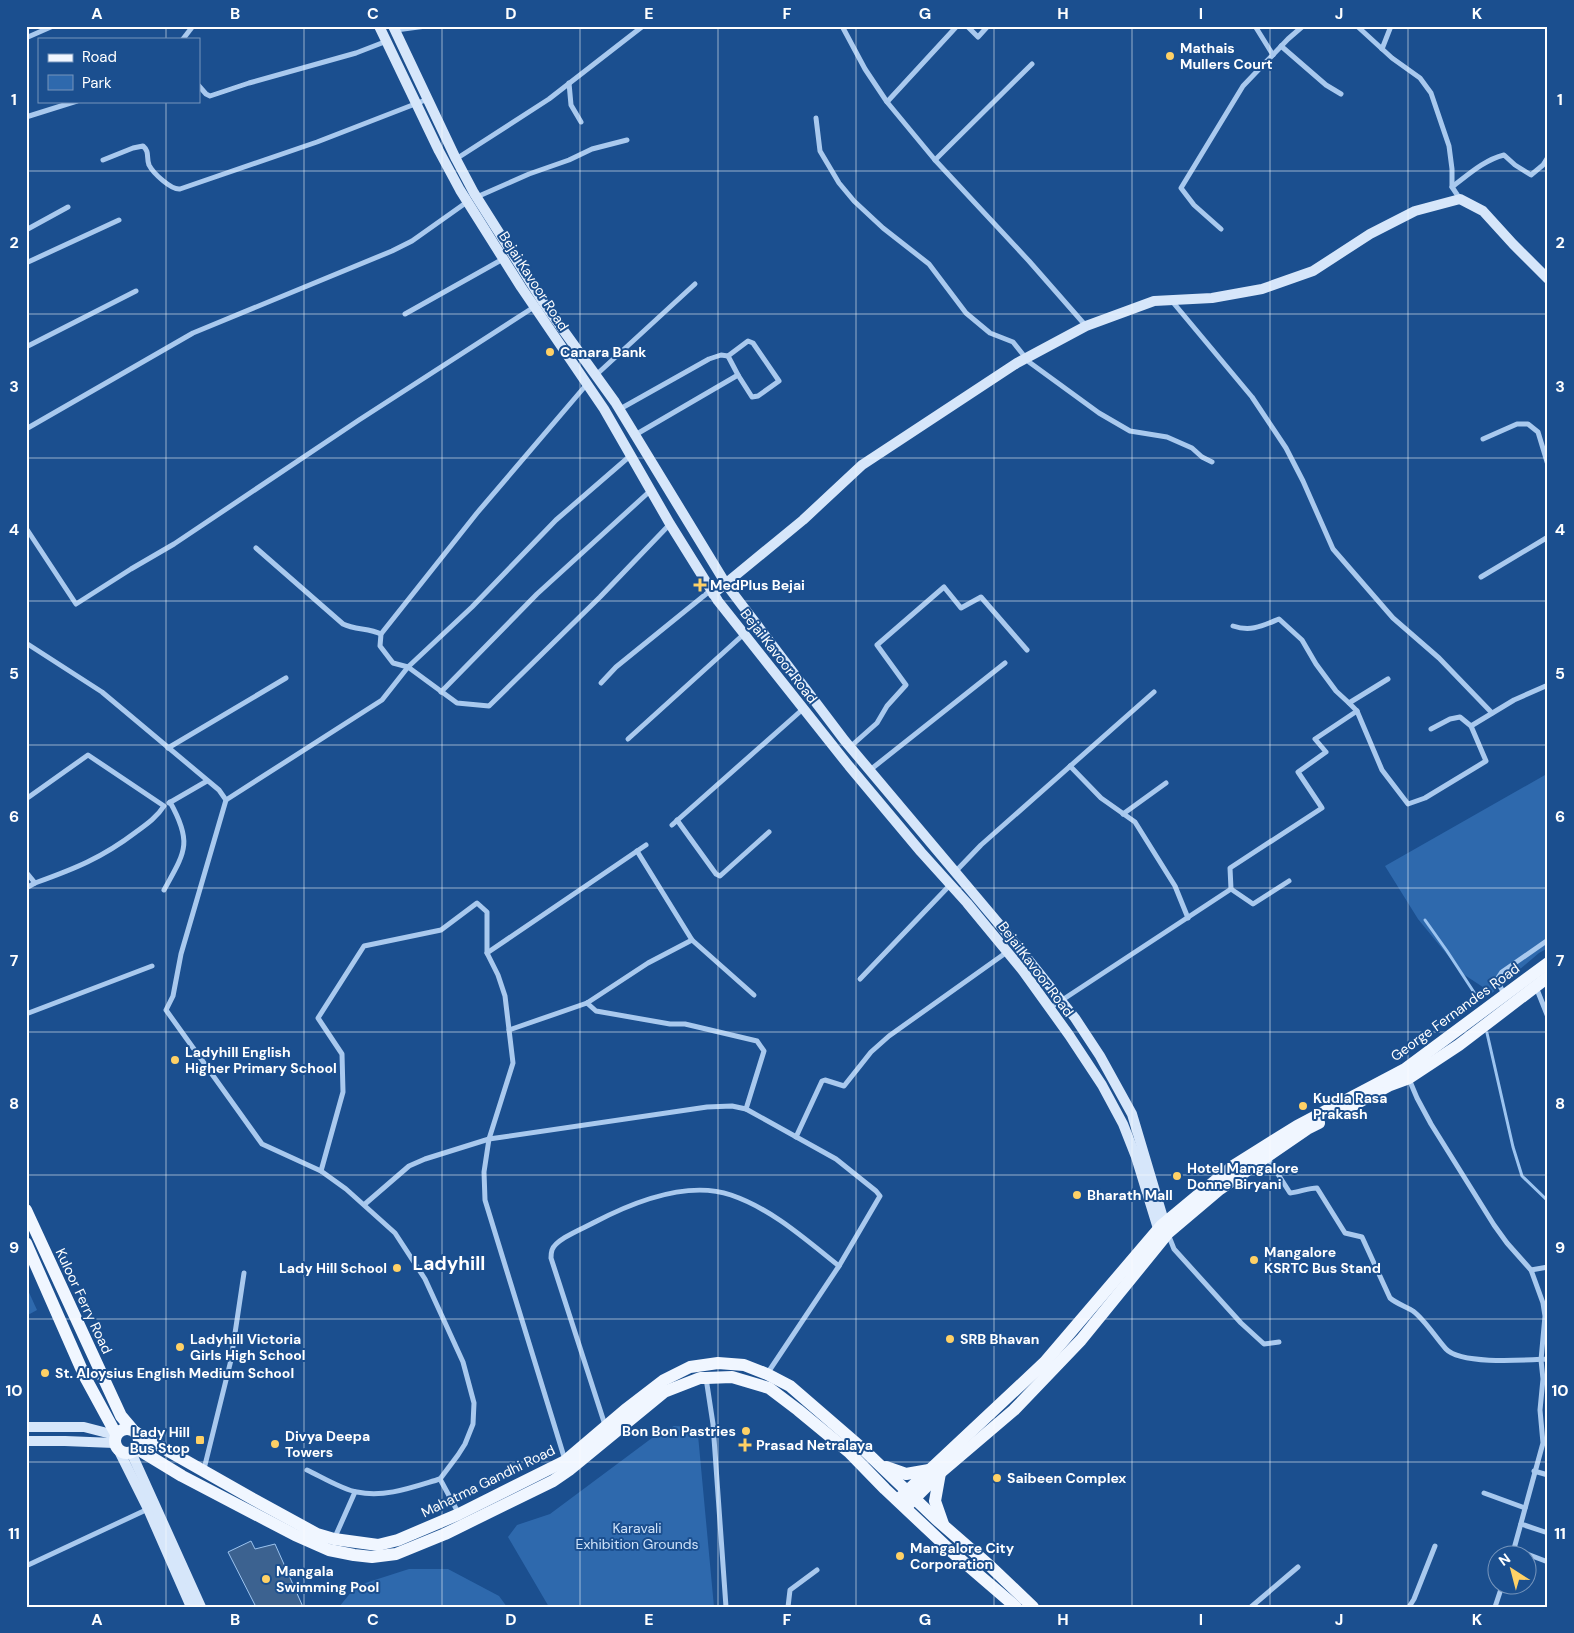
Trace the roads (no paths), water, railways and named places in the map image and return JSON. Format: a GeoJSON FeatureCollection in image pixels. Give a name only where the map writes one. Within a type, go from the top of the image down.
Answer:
{"type":"FeatureCollection","features":[{"type":"Feature","properties":{"kind":"main road","name":"Bejai Kavoor Road"},"geometry":{"type":"LineString","coordinates":[[379,26],[439,151],[467,202],[534,307],[604,409],[650,491],[712,592],[803,709],[877,800],[1007,952],[1050,1008],[1102,1085],[1123,1124],[1163,1232]]}},
{"type":"Feature","properties":{"kind":"main road","name":"Bejai Kavoor Road"},"geometry":{"type":"LineString","coordinates":[[394,28],[456,159],[474,192],[543,302],[598,373],[726,584],[850,747],[956,871],[1061,1000],[1100,1056],[1132,1114],[1163,1232]]}},
{"type":"Feature","properties":{"kind":"main road"},"geometry":{"type":"LineString","coordinates":[[712,592],[726,584],[803,520],[862,465],[1026,358],[1086,326],[1154,301],[1212,298],[1262,288],[1313,271],[1370,234],[1415,211],[1460,199],[1483,211],[1548,279]]}},
{"type":"Feature","properties":{"kind":"main road","name":"George Fernandes Road"},"geometry":{"type":"LineString","coordinates":[[906,1500],[1045,1362],[1163,1232],[1241,1161],[1297,1126],[1359,1092],[1407,1074],[1504,994],[1548,964]]}},
{"type":"Feature","properties":{"kind":"main road","name":"George Fernandes Road"},"geometry":{"type":"LineString","coordinates":[[1163,1232],[1220,1189],[1307,1129],[1390,1085],[1459,1045],[1548,977]]}},
{"type":"Feature","properties":{"kind":"main road","name":"Kuloor Ferry Road"},"geometry":{"type":"LineString","coordinates":[[26,1210],[121,1416],[133,1430]]}},
{"type":"Feature","properties":{"kind":"main road","name":"Kuloor Ferry Road"},"geometry":{"type":"LineString","coordinates":[[26,1243],[84,1377],[116,1440]]}},
{"type":"Feature","properties":{"kind":"main road","name":"Mahatma Gandhi Road"},"geometry":{"type":"LineString","coordinates":[[134,1450],[295,1535],[332,1545],[354,1555],[372,1557],[396,1554],[452,1530],[552,1481],[606,1426],[664,1380],[690,1367],[718,1363],[744,1365],[790,1386],[878,1463],[906,1500],[952,1552],[1016,1607]]}},
{"type":"Feature","properties":{"kind":"main road","name":"Mahatma Gandhi Road"},"geometry":{"type":"LineString","coordinates":[[133,1430],[253,1500],[317,1534],[332,1545],[378,1545],[398,1540],[567,1466],[664,1392],[700,1378],[732,1377],[769,1388],[798,1410],[906,1500],[944,1526],[1033,1607]]}},
{"type":"Feature","properties":{"kind":"main road"},"geometry":{"type":"LineString","coordinates":[[26,1427],[84,1427],[116,1440],[124,1452],[134,1450]]}},
{"type":"Feature","properties":{"kind":"main road"},"geometry":{"type":"LineString","coordinates":[[116,1440],[124,1429],[133,1430],[138,1438],[134,1450],[201,1607]]}},
{"type":"Feature","properties":{"kind":"main road"},"geometry":{"type":"LineString","coordinates":[[26,1442],[116,1440]]}},
{"type":"Feature","properties":{"kind":"main road"},"geometry":{"type":"LineString","coordinates":[[116,1440],[148,1509],[189,1606]]}},
{"type":"Feature","properties":{"kind":"main road"},"geometry":{"type":"LineString","coordinates":[[878,1463],[896,1472],[906,1474],[935,1471],[935,1501],[944,1526]]}},
{"type":"Feature","properties":{"kind":"street"},"geometry":{"type":"LineString","coordinates":[[28,37],[53,26]]}},
{"type":"Feature","properties":{"kind":"street"},"geometry":{"type":"LineString","coordinates":[[184,38],[193,26]]}},
{"type":"Feature","properties":{"kind":"street"},"geometry":{"type":"LineString","coordinates":[[394,28],[426,26]]}},
{"type":"Feature","properties":{"kind":"street"},"geometry":{"type":"LineString","coordinates":[[456,159],[549,99],[643,26]]}},
{"type":"Feature","properties":{"kind":"street"},"geometry":{"type":"LineString","coordinates":[[842,26],[862,64],[888,102],[935,160],[1086,326]]}},
{"type":"Feature","properties":{"kind":"street"},"geometry":{"type":"LineString","coordinates":[[888,102],[957,26]]}},
{"type":"Feature","properties":{"kind":"street"},"geometry":{"type":"LineString","coordinates":[[967,26],[978,37],[988,26]]}},
{"type":"Feature","properties":{"kind":"street"},"geometry":{"type":"LineString","coordinates":[[1255,26],[1273,55]]}},
{"type":"Feature","properties":{"kind":"street"},"geometry":{"type":"LineString","coordinates":[[1221,229],[1194,204],[1181,188],[1243,86],[1302,26]]}},
{"type":"Feature","properties":{"kind":"street"},"geometry":{"type":"LineString","coordinates":[[1357,26],[1392,58],[1420,78],[1431,93],[1449,146],[1452,187],[1460,199]]}},
{"type":"Feature","properties":{"kind":"street"},"geometry":{"type":"LineString","coordinates":[[1382,49],[1391,26]]}},
{"type":"Feature","properties":{"kind":"street"},"geometry":{"type":"LineString","coordinates":[[200,87],[210,96],[356,53],[386,40]]}},
{"type":"Feature","properties":{"kind":"street"},"geometry":{"type":"LineString","coordinates":[[1281,46],[1326,85],[1341,94]]}},
{"type":"Feature","properties":{"kind":"street"},"geometry":{"type":"LineString","coordinates":[[935,160],[1032,64]]}},
{"type":"Feature","properties":{"kind":"street"},"geometry":{"type":"LineString","coordinates":[[569,83],[571,105],[581,122]]}},
{"type":"Feature","properties":{"kind":"street"},"geometry":{"type":"LineString","coordinates":[[102,160],[143,146],[148,152],[150,165],[153,170],[169,186],[180,189],[317,142],[428,99]]}},
{"type":"Feature","properties":{"kind":"street"},"geometry":{"type":"LineString","coordinates":[[26,117],[74,102]]}},
{"type":"Feature","properties":{"kind":"street"},"geometry":{"type":"LineString","coordinates":[[816,118],[820,151],[839,183],[854,201],[883,228],[929,264],[966,313],[990,333],[1013,342],[1029,362],[1099,413],[1130,431],[1167,438],[1192,448],[1202,457],[1212,462]]}},
{"type":"Feature","properties":{"kind":"street"},"geometry":{"type":"LineString","coordinates":[[474,192],[479,196],[592,149],[626,140]]}},
{"type":"Feature","properties":{"kind":"street"},"geometry":{"type":"LineString","coordinates":[[1452,187],[1478,167],[1495,157],[1504,155],[1515,165],[1532,175],[1543,165],[1548,157]]}},
{"type":"Feature","properties":{"kind":"street"},"geometry":{"type":"LineString","coordinates":[[26,429],[200,330],[412,241],[467,202]]}},
{"type":"Feature","properties":{"kind":"street"},"geometry":{"type":"LineString","coordinates":[[26,230],[68,207]]}},
{"type":"Feature","properties":{"kind":"street"},"geometry":{"type":"LineString","coordinates":[[26,263],[119,220]]}},
{"type":"Feature","properties":{"kind":"street"},"geometry":{"type":"LineString","coordinates":[[405,314],[503,258]]}},
{"type":"Feature","properties":{"kind":"street"},"geometry":{"type":"LineString","coordinates":[[598,373],[695,284]]}},
{"type":"Feature","properties":{"kind":"street"},"geometry":{"type":"LineString","coordinates":[[26,347],[136,291]]}},
{"type":"Feature","properties":{"kind":"street"},"geometry":{"type":"LineString","coordinates":[[1171,300],[1252,397],[1286,448],[1333,548],[1393,618],[1439,658],[1492,713]]}},
{"type":"Feature","properties":{"kind":"street"},"geometry":{"type":"LineString","coordinates":[[26,528],[76,604],[174,544],[359,420],[534,307]]}},
{"type":"Feature","properties":{"kind":"street"},"geometry":{"type":"LineString","coordinates":[[619,410],[709,358],[721,355],[728,356],[750,341],[779,382],[758,396],[752,397],[728,356]]}},
{"type":"Feature","properties":{"kind":"street"},"geometry":{"type":"LineString","coordinates":[[635,435],[738,375]]}},
{"type":"Feature","properties":{"kind":"street"},"geometry":{"type":"LineString","coordinates":[[587,384],[477,513],[381,634],[380,646],[393,664],[408,667],[457,703],[489,706],[600,597],[670,524]]}},
{"type":"Feature","properties":{"kind":"street"},"geometry":{"type":"LineString","coordinates":[[1483,439],[1517,424],[1528,424],[1538,432],[1548,465]]}},
{"type":"Feature","properties":{"kind":"street"},"geometry":{"type":"LineString","coordinates":[[307,1470],[355,1492],[374,1494],[393,1492],[440,1478],[458,1455],[473,1424],[474,1403],[463,1362],[425,1279],[395,1233],[364,1204],[321,1171],[262,1144],[166,1010],[173,996],[181,954],[226,800],[382,700],[408,667],[472,607],[556,520],[630,456]]}},
{"type":"Feature","properties":{"kind":"street"},"geometry":{"type":"LineString","coordinates":[[441,692],[537,594],[650,491]]}},
{"type":"Feature","properties":{"kind":"street"},"geometry":{"type":"LineString","coordinates":[[1481,577],[1548,537]]}},
{"type":"Feature","properties":{"kind":"street"},"geometry":{"type":"LineString","coordinates":[[256,548],[343,624],[353,628],[372,630],[381,634]]}},
{"type":"Feature","properties":{"kind":"street"},"geometry":{"type":"LineString","coordinates":[[850,747],[878,723],[886,706],[906,684],[877,645],[944,587],[961,608],[981,597],[1027,650]]}},
{"type":"Feature","properties":{"kind":"street"},"geometry":{"type":"LineString","coordinates":[[601,683],[616,667],[712,592]]}},
{"type":"Feature","properties":{"kind":"street"},"geometry":{"type":"LineString","coordinates":[[1233,626],[1244,630],[1279,619],[1302,640],[1316,664],[1331,684],[1357,711],[1382,770],[1408,804],[1425,798],[1486,761],[1471,726],[1460,718],[1450,719],[1431,729]]}},
{"type":"Feature","properties":{"kind":"street"},"geometry":{"type":"LineString","coordinates":[[628,739],[744,634]]}},
{"type":"Feature","properties":{"kind":"street"},"geometry":{"type":"LineString","coordinates":[[26,643],[102,692],[219,790],[226,800]]}},
{"type":"Feature","properties":{"kind":"street"},"geometry":{"type":"LineString","coordinates":[[870,770],[1004,663]]}},
{"type":"Feature","properties":{"kind":"street"},"geometry":{"type":"LineString","coordinates":[[168,748],[286,678]]}},
{"type":"Feature","properties":{"kind":"street"},"geometry":{"type":"LineString","coordinates":[[1349,703],[1388,679]]}},
{"type":"Feature","properties":{"kind":"street"},"geometry":{"type":"LineString","coordinates":[[1471,726],[1514,700],[1548,685]]}},
{"type":"Feature","properties":{"kind":"street"},"geometry":{"type":"LineString","coordinates":[[956,871],[982,845],[1154,692]]}},
{"type":"Feature","properties":{"kind":"street"},"geometry":{"type":"LineString","coordinates":[[672,824],[803,709]]}},
{"type":"Feature","properties":{"kind":"street"},"geometry":{"type":"LineString","coordinates":[[1231,889],[1230,868],[1322,808],[1298,772],[1326,752],[1315,739],[1357,711]]}},
{"type":"Feature","properties":{"kind":"street"},"geometry":{"type":"LineString","coordinates":[[26,799],[88,755],[164,806]]}},
{"type":"Feature","properties":{"kind":"street"},"geometry":{"type":"LineString","coordinates":[[1070,766],[1101,798],[1135,822],[1175,886],[1188,918]]}},
{"type":"Feature","properties":{"kind":"street"},"geometry":{"type":"LineString","coordinates":[[26,888],[35,883],[79,868],[116,848],[158,815],[164,806],[207,781]]}},
{"type":"Feature","properties":{"kind":"street"},"geometry":{"type":"LineString","coordinates":[[1123,814],[1166,783]]}},
{"type":"Feature","properties":{"kind":"street"},"geometry":{"type":"LineString","coordinates":[[164,890],[182,858],[185,836],[179,818],[170,802]]}},
{"type":"Feature","properties":{"kind":"street"},"geometry":{"type":"LineString","coordinates":[[677,820],[716,874],[720,876],[769,832]]}},
{"type":"Feature","properties":{"kind":"street"},"geometry":{"type":"LineString","coordinates":[[487,954],[646,845]]}},
{"type":"Feature","properties":{"kind":"street"},"geometry":{"type":"LineString","coordinates":[[637,851],[692,940],[754,995]]}},
{"type":"Feature","properties":{"kind":"street"},"geometry":{"type":"LineString","coordinates":[[26,872],[35,883]]}},
{"type":"Feature","properties":{"kind":"street"},"geometry":{"type":"LineString","coordinates":[[1231,889],[1253,904],[1289,881]]}},
{"type":"Feature","properties":{"kind":"street"},"geometry":{"type":"LineString","coordinates":[[860,979],[950,885]]}},
{"type":"Feature","properties":{"kind":"street"},"geometry":{"type":"LineString","coordinates":[[1050,1008],[1231,889]]}},
{"type":"Feature","properties":{"kind":"street"},"geometry":{"type":"LineString","coordinates":[[321,1171],[344,1092],[342,1054],[318,1018],[364,946],[441,930],[477,903],[487,912],[487,954],[498,975],[505,996],[513,1063],[490,1139],[484,1172],[485,1200],[567,1466]]}},
{"type":"Feature","properties":{"kind":"street"},"geometry":{"type":"LineString","coordinates":[[509,1030],[587,1003],[640,968],[692,940]]}},
{"type":"Feature","properties":{"kind":"street"},"geometry":{"type":"LineString","coordinates":[[1504,994],[1498,978],[1502,972],[1548,940]]}},
{"type":"Feature","properties":{"kind":"street"},"geometry":{"type":"LineString","coordinates":[[796,1137],[822,1081],[825,1080],[844,1086],[871,1052],[889,1036],[1007,952]]}},
{"type":"Feature","properties":{"kind":"street"},"geometry":{"type":"LineString","coordinates":[[26,1014],[152,966]]}},
{"type":"Feature","properties":{"kind":"street"},"geometry":{"type":"LineString","coordinates":[[1536,986],[1548,1017]]}},
{"type":"Feature","properties":{"kind":"street"},"geometry":{"type":"LineString","coordinates":[[587,1003],[596,1011],[670,1024],[685,1024],[757,1041],[764,1051],[746,1109]]}},
{"type":"Feature","properties":{"kind":"street"},"geometry":{"type":"LineString","coordinates":[[1407,1074],[1416,1098],[1430,1124],[1494,1225],[1531,1270],[1545,1303],[1541,1360],[1543,1379],[1540,1410],[1543,1443],[1514,1546]]}},
{"type":"Feature","properties":{"kind":"street"},"geometry":{"type":"LineString","coordinates":[[364,1204],[408,1166],[490,1139],[708,1107],[732,1106],[746,1109],[836,1159],[876,1190],[880,1196],[839,1266],[767,1374]]}},
{"type":"Feature","properties":{"kind":"street"},"geometry":{"type":"LineString","coordinates":[[1267,1157],[1290,1193],[1317,1188],[1345,1233],[1362,1237],[1390,1298],[1397,1304],[1414,1312],[1447,1350],[1459,1357],[1494,1360],[1548,1359]]}},
{"type":"Feature","properties":{"kind":"street"},"geometry":{"type":"LineString","coordinates":[[606,1426],[551,1258],[552,1250],[561,1240],[609,1215],[644,1200],[684,1191],[701,1190],[730,1194],[755,1205],[788,1225],[839,1266]]}},
{"type":"Feature","properties":{"kind":"street"},"geometry":{"type":"LineString","coordinates":[[1163,1232],[1174,1249],[1240,1323],[1264,1344],[1279,1342]]}},
{"type":"Feature","properties":{"kind":"street"},"geometry":{"type":"LineString","coordinates":[[1163,1232],[1174,1249]]}},
{"type":"Feature","properties":{"kind":"street"},"geometry":{"type":"LineString","coordinates":[[1531,1270],[1548,1267]]}},
{"type":"Feature","properties":{"kind":"street"},"geometry":{"type":"LineString","coordinates":[[201,1468],[205,1465],[231,1360],[244,1273]]}},
{"type":"Feature","properties":{"kind":"street"},"geometry":{"type":"LineString","coordinates":[[706,1378],[713,1424],[726,1607]]}},
{"type":"Feature","properties":{"kind":"street"},"geometry":{"type":"LineString","coordinates":[[1541,1398],[1548,1399]]}},
{"type":"Feature","properties":{"kind":"street"},"geometry":{"type":"LineString","coordinates":[[1534,1471],[1548,1475]]}},
{"type":"Feature","properties":{"kind":"street"},"geometry":{"type":"LineString","coordinates":[[440,1478],[459,1514]]}},
{"type":"Feature","properties":{"kind":"street"},"geometry":{"type":"LineString","coordinates":[[332,1545],[355,1492]]}},
{"type":"Feature","properties":{"kind":"street"},"geometry":{"type":"LineString","coordinates":[[1484,1493],[1525,1508]]}},
{"type":"Feature","properties":{"kind":"street"},"geometry":{"type":"LineString","coordinates":[[26,1566],[148,1509]]}},
{"type":"Feature","properties":{"kind":"street"},"geometry":{"type":"LineString","coordinates":[[1520,1524],[1548,1533]]}},
{"type":"Feature","properties":{"kind":"street"},"geometry":{"type":"LineString","coordinates":[[1409,1607],[1435,1546]]}},
{"type":"Feature","properties":{"kind":"street"},"geometry":{"type":"LineString","coordinates":[[1536,1557],[1548,1562]]}},
{"type":"Feature","properties":{"kind":"street"},"geometry":{"type":"LineString","coordinates":[[1251,1607],[1298,1566]]}},
{"type":"Feature","properties":{"kind":"street"},"geometry":{"type":"LineString","coordinates":[[788,1607],[790,1590],[817,1570]]}},
{"type":"Feature","properties":{"kind":"waterway"},"geometry":{"type":"LineString","coordinates":[[1425,920],[1479,1000]]}},
{"type":"Feature","properties":{"kind":"waterway"},"geometry":{"type":"LineString","coordinates":[[1487,1033],[1513,1147],[1522,1176],[1548,1201]]}},
{"type":"Feature","properties":{"kind":"place","name":"Mathais Mullers Court"},"geometry":{"type":"Point","coordinates":[1170,56]}},
{"type":"Feature","properties":{"kind":"place","name":"Canara Bank"},"geometry":{"type":"Point","coordinates":[550,352]}},
{"type":"Feature","properties":{"kind":"place","name":"MedPlus Bejai"},"geometry":{"type":"Point","coordinates":[700,585]}},
{"type":"Feature","properties":{"kind":"place","name":"Ladyhill English Higher Primary School"},"geometry":{"type":"Point","coordinates":[175,1060]}},
{"type":"Feature","properties":{"kind":"place","name":"Kudla Rasa Prakash"},"geometry":{"type":"Point","coordinates":[1303,1106]}},
{"type":"Feature","properties":{"kind":"place","name":"Hotel Mangalore Donne Biryani"},"geometry":{"type":"Point","coordinates":[1177,1176]}},
{"type":"Feature","properties":{"kind":"place","name":"Bharath Mall"},"geometry":{"type":"Point","coordinates":[1077,1195]}},
{"type":"Feature","properties":{"kind":"place","name":"Mangalore KSRTC Bus Stand"},"geometry":{"type":"Point","coordinates":[1254,1260]}},
{"type":"Feature","properties":{"kind":"place","name":"Lady Hill School"},"geometry":{"type":"Point","coordinates":[397,1268]}},
{"type":"Feature","properties":{"kind":"place","name":"SRB Bhavan"},"geometry":{"type":"Point","coordinates":[950,1339]}},
{"type":"Feature","properties":{"kind":"place","name":"Ladyhill Victoria Girls High School"},"geometry":{"type":"Point","coordinates":[180,1347]}},
{"type":"Feature","properties":{"kind":"place","name":"St. Aloysius English Medium School"},"geometry":{"type":"Point","coordinates":[45,1373]}},
{"type":"Feature","properties":{"kind":"place","name":"Bon Bon Pastries"},"geometry":{"type":"Point","coordinates":[746,1431]}},
{"type":"Feature","properties":{"kind":"place","name":"Lady Hill Bus Stop"},"geometry":{"type":"Point","coordinates":[200,1440]}},
{"type":"Feature","properties":{"kind":"place","name":"Divya Deepa Towers"},"geometry":{"type":"Point","coordinates":[275,1444]}},
{"type":"Feature","properties":{"kind":"place","name":"Prasad Netralaya"},"geometry":{"type":"Point","coordinates":[745,1445]}},
{"type":"Feature","properties":{"kind":"place","name":"Saibeen Complex"},"geometry":{"type":"Point","coordinates":[997,1478]}},
{"type":"Feature","properties":{"kind":"place","name":"Mangalore City Corporation"},"geometry":{"type":"Point","coordinates":[900,1556]}},
{"type":"Feature","properties":{"kind":"place","name":"Mangala Swimming Pool"},"geometry":{"type":"Point","coordinates":[266,1579]}},
{"type":"Feature","properties":{"kind":"district","name":"Ladyhill"},"geometry":{"type":"Point","coordinates":[449,1263]}},
{"type":"Feature","properties":{"kind":"park label","name":"Karavali Exhibition Grounds"},"geometry":{"type":"Point","coordinates":[637,1536]}}]}
